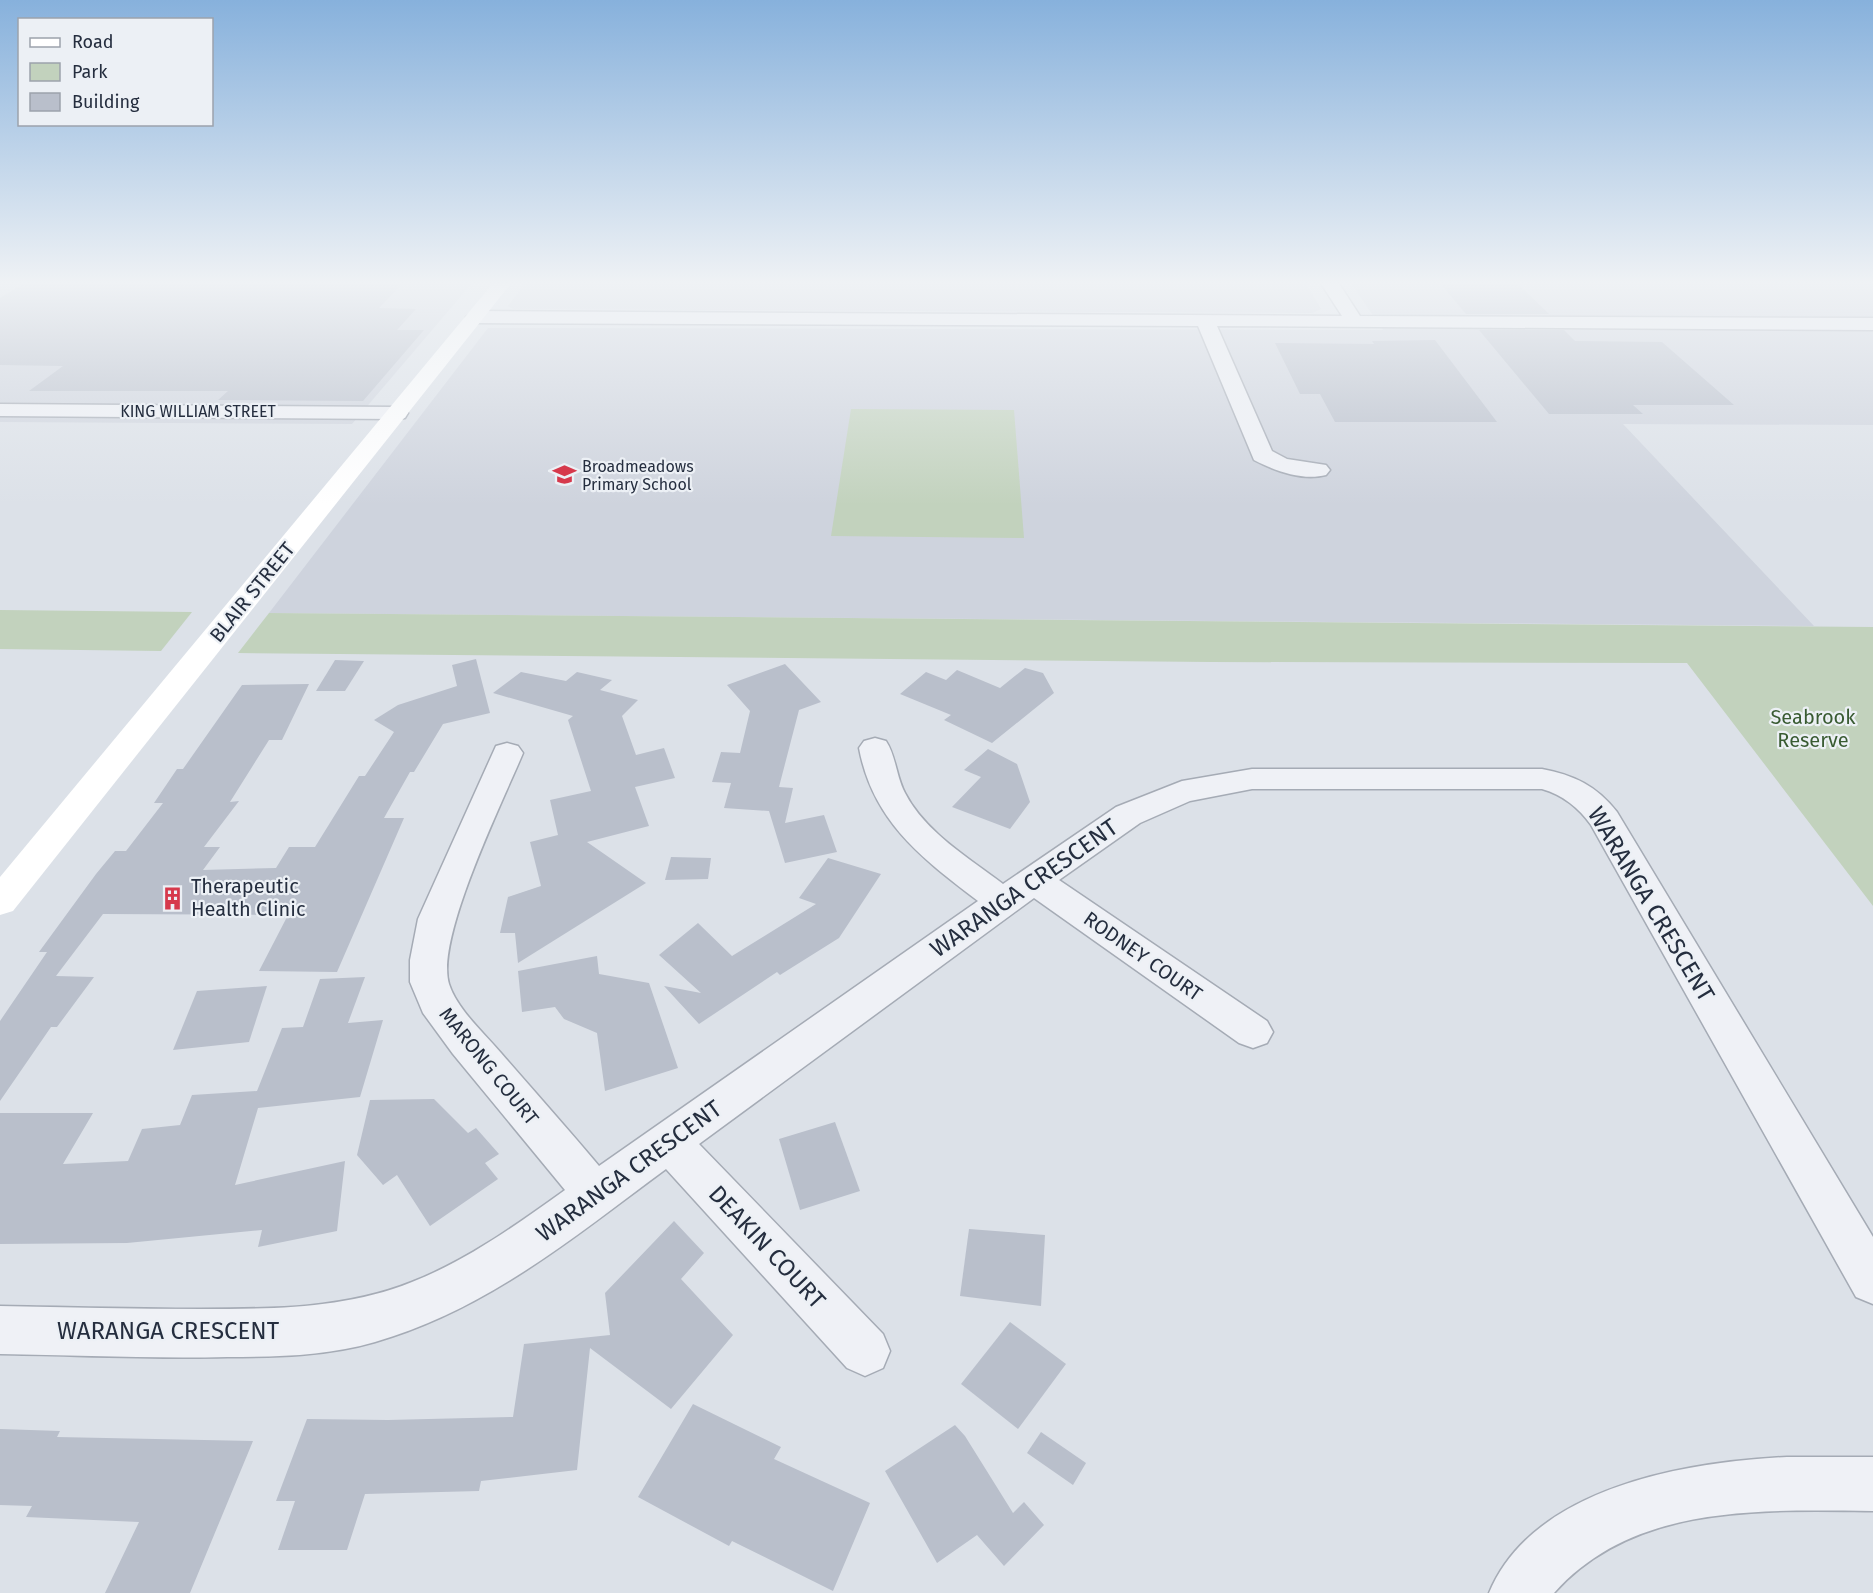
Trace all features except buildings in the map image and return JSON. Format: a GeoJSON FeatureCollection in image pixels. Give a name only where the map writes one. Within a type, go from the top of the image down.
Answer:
{"type":"FeatureCollection","features":[{"type":"Feature","properties":{"kind":"street","name":"BLAIR STREET"},"geometry":{"type":"LineString","coordinates":[[0,902],[443,356]]}},
{"type":"Feature","properties":{"kind":"street"},"geometry":{"type":"LineString","coordinates":[[1220,356],[1262,455],[1281,465],[1318,470]]}},
{"type":"Feature","properties":{"kind":"street","name":"KING WILLIAM STREET"},"geometry":{"type":"LineString","coordinates":[[0,410],[397,413]]}},
{"type":"Feature","properties":{"kind":"street"},"geometry":{"type":"LineString","coordinates":[[874,747],[876,768],[883,786],[906,819],[933,848],[1002,902]]}},
{"type":"Feature","properties":{"kind":"street","name":"MARONG COURT"},"geometry":{"type":"LineString","coordinates":[[507,753],[436,919],[430,940],[429,981],[437,1002],[467,1042],[596,1195]]}},
{"type":"Feature","properties":{"kind":"street","name":"WARANGA CRESCENT"},"geometry":{"type":"LineString","coordinates":[[0,1330],[221,1334],[315,1329],[356,1323],[430,1299],[470,1280],[507,1258],[1002,902],[1128,815],[1182,792],[1218,784],[1315,777],[1542,779],[1570,787],[1590,801],[1605,820],[1873,1281]]}},
{"type":"Feature","properties":{"kind":"street","name":"RODNEY COURT"},"geometry":{"type":"LineString","coordinates":[[1034,880],[1253,1032]]}},
{"type":"Feature","properties":{"kind":"street","name":"DEAKIN COURT"},"geometry":{"type":"LineString","coordinates":[[669,1142],[866,1351]]}},
{"type":"Feature","properties":{"kind":"street"},"geometry":{"type":"LineString","coordinates":[[1518,1593],[1555,1554],[1583,1533],[1631,1508],[1719,1487],[1781,1483],[1873,1484]]}},
{"type":"Feature","properties":{"kind":"shaded area"},"geometry":{"type":"Polygon","coordinates":[[[0,356],[410,356],[352,424],[0,422],[0,356]]]}},
{"type":"Feature","properties":{"kind":"shaded area"},"geometry":{"type":"Polygon","coordinates":[[[466,356],[1873,356],[1873,425],[1623,424],[1814,626],[269,613],[466,356]]]}},
{"type":"Feature","properties":{"kind":"green space"},"geometry":{"type":"Polygon","coordinates":[[[851,409],[1014,410],[1024,538],[831,536],[851,409]]]}},
{"type":"Feature","properties":{"kind":"green space"},"geometry":{"type":"Polygon","coordinates":[[[0,610],[192,612],[161,651],[0,649],[0,610]]]}},
{"type":"Feature","properties":{"kind":"green space","name":"Seabrook Reserve"},"geometry":{"type":"Polygon","coordinates":[[[269,613],[1873,627],[1873,906],[1687,663],[1211,662],[238,653],[269,613]]]}},
{"type":"Feature","properties":{"kind":"place","name":"Broadmeadows Primary School"},"geometry":{"type":"Point","coordinates":[564,475]}},
{"type":"Feature","properties":{"kind":"place","name":"Therapeutic Health Clinic"},"geometry":{"type":"Point","coordinates":[173,898]}}]}
